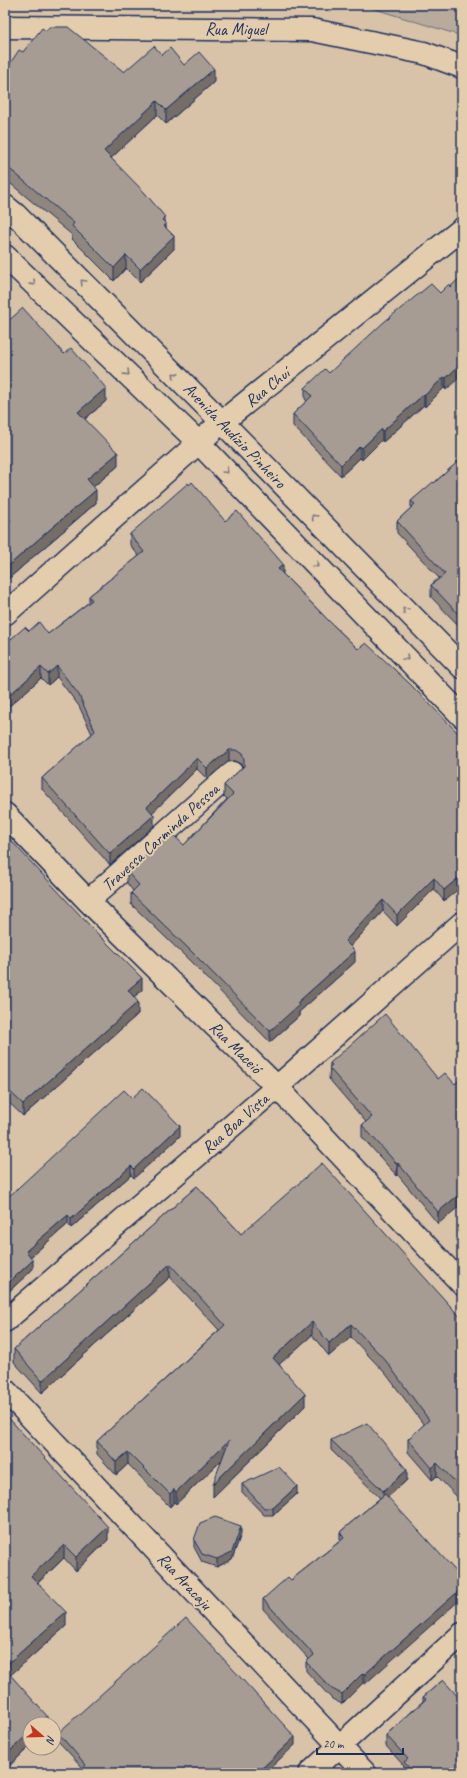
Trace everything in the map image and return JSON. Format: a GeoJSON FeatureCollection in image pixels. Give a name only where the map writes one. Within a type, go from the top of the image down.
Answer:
{"type":"FeatureCollection","features":[{"type":"Feature","properties":{"kind":"street","name":"Rua Miguel"},"geometry":{"type":"LineString","coordinates":[[5,27],[312,30],[424,53],[462,67]]}},
{"type":"Feature","properties":{"kind":"street","name":"Avenida Audízio Pinheiro"},"geometry":{"type":"LineString","coordinates":[[5,206],[16,215],[222,422],[458,664]]}},
{"type":"Feature","properties":{"kind":"street","name":"Rua Chuí"},"geometry":{"type":"LineString","coordinates":[[5,614],[222,422],[462,229]]}},
{"type":"Feature","properties":{"kind":"street","name":"Avenida Audízio Pinheiro"},"geometry":{"type":"LineString","coordinates":[[5,256],[199,443],[462,716]]}},
{"type":"Feature","properties":{"kind":"street"},"geometry":{"type":"LineString","coordinates":[[430,682],[458,664]]}},
{"type":"Feature","properties":{"kind":"street","name":"Travessa Carminda Pessoa"},"geometry":{"type":"LineString","coordinates":[[88,901],[232,773]]}},
{"type":"Feature","properties":{"kind":"street","name":"Rua Maceió"},"geometry":{"type":"LineString","coordinates":[[5,814],[88,901],[277,1087],[462,1284]]}},
{"type":"Feature","properties":{"kind":"street","name":"Rua Boa Vista"},"geometry":{"type":"LineString","coordinates":[[5,1321],[277,1087],[462,922]]}},
{"type":"Feature","properties":{"kind":"street","name":"Rua Aracaju"},"geometry":{"type":"LineString","coordinates":[[5,1390],[365,1773]]}},
{"type":"Feature","properties":{"kind":"street"},"geometry":{"type":"LineString","coordinates":[[310,1773],[462,1634]]}},
{"type":"Feature","properties":{"kind":"shaded area"},"geometry":{"type":"Polygon","coordinates":[[[362,5],[462,5],[462,36],[362,5]]]}},
{"type":"Feature","properties":{"kind":"building"},"geometry":{"type":"Polygon","coordinates":[[[49,27],[68,27],[124,72],[154,46],[162,55],[170,48],[184,65],[199,52],[214,69],[166,110],[157,101],[104,151],[145,193],[165,217],[162,220],[166,223],[164,226],[174,236],[140,269],[126,255],[114,268],[72,226],[74,223],[5,165],[5,71],[19,50],[23,52],[42,28],[46,31],[49,27]]]}},
{"type":"Feature","properties":{"kind":"building"},"geometry":{"type":"Polygon","coordinates":[[[462,276],[462,363],[446,378],[444,377],[425,395],[424,394],[383,431],[382,429],[362,448],[360,446],[341,465],[293,414],[312,396],[305,388],[325,369],[329,373],[384,322],[431,284],[440,293],[449,284],[450,287],[462,276]]]}},
{"type":"Feature","properties":{"kind":"building"},"geometry":{"type":"Polygon","coordinates":[[[23,308],[64,354],[71,348],[106,388],[78,412],[118,453],[87,479],[96,490],[5,569],[5,526],[11,520],[5,514],[5,324],[23,308]]]}},
{"type":"Feature","properties":{"kind":"building"},"geometry":{"type":"Polygon","coordinates":[[[462,458],[462,618],[431,585],[445,574],[397,521],[415,504],[411,501],[462,458]]]}},
{"type":"Feature","properties":{"kind":"building"},"geometry":{"type":"Polygon","coordinates":[[[192,482],[225,521],[237,511],[283,564],[278,569],[329,621],[358,649],[366,643],[409,683],[462,737],[462,875],[444,890],[434,878],[397,915],[383,900],[345,941],[355,951],[297,1003],[299,1005],[270,1031],[131,893],[139,885],[127,872],[171,833],[184,845],[233,794],[224,785],[244,766],[242,754],[236,750],[229,750],[207,768],[197,758],[147,807],[154,815],[110,854],[42,778],[95,731],[79,695],[57,666],[48,674],[41,667],[5,699],[5,644],[25,627],[29,631],[39,622],[48,634],[92,600],[89,596],[144,552],[130,534],[188,483],[189,485],[192,482]]]}},
{"type":"Feature","properties":{"kind":"building"},"geometry":{"type":"Polygon","coordinates":[[[5,704],[9,708],[5,711],[5,704]]]}},
{"type":"Feature","properties":{"kind":"building"},"geometry":{"type":"Polygon","coordinates":[[[5,834],[92,928],[142,978],[128,990],[138,1002],[23,1104],[5,1087],[5,834]]]}},
{"type":"Feature","properties":{"kind":"building"},"geometry":{"type":"Polygon","coordinates":[[[385,1014],[438,1079],[445,1073],[455,1084],[462,1077],[462,1192],[438,1212],[398,1163],[397,1164],[362,1125],[372,1117],[329,1068],[332,1065],[330,1063],[385,1014]]]}},
{"type":"Feature","properties":{"kind":"building"},"geometry":{"type":"Polygon","coordinates":[[[143,1088],[180,1126],[134,1169],[131,1166],[71,1219],[68,1215],[26,1251],[33,1260],[5,1286],[5,1200],[124,1090],[132,1098],[143,1088]]]}},
{"type":"Feature","properties":{"kind":"building"},"geometry":{"type":"Polygon","coordinates":[[[322,1163],[462,1319],[462,1489],[437,1463],[432,1468],[408,1439],[429,1420],[386,1361],[351,1324],[329,1343],[312,1322],[273,1358],[305,1394],[213,1484],[229,1440],[176,1492],[174,1489],[170,1494],[128,1452],[116,1462],[97,1441],[225,1325],[170,1264],[42,1381],[14,1349],[197,1186],[241,1234],[322,1163]]]}},
{"type":"Feature","properties":{"kind":"building"},"geometry":{"type":"Polygon","coordinates":[[[5,1414],[108,1527],[76,1557],[64,1545],[31,1576],[66,1612],[5,1666],[5,1414]]]}},
{"type":"Feature","properties":{"kind":"building"},"geometry":{"type":"Polygon","coordinates":[[[367,1423],[407,1470],[383,1491],[331,1440],[367,1423]]]}},
{"type":"Feature","properties":{"kind":"building"},"geometry":{"type":"Polygon","coordinates":[[[279,1467],[297,1486],[273,1508],[264,1508],[242,1484],[279,1467]]]}},
{"type":"Feature","properties":{"kind":"building"},"geometry":{"type":"Polygon","coordinates":[[[385,1494],[462,1578],[462,1588],[365,1674],[363,1673],[342,1694],[332,1689],[306,1662],[314,1655],[263,1599],[288,1577],[291,1580],[344,1538],[340,1532],[385,1494]]]}},
{"type":"Feature","properties":{"kind":"building"},"geometry":{"type":"Polygon","coordinates":[[[215,1517],[241,1526],[232,1552],[217,1559],[202,1554],[194,1540],[200,1523],[215,1517]]]}},
{"type":"Feature","properties":{"kind":"building"},"geometry":{"type":"Polygon","coordinates":[[[186,1618],[295,1737],[257,1773],[78,1773],[86,1765],[62,1738],[62,1729],[186,1618]]]}},
{"type":"Feature","properties":{"kind":"building"},"geometry":{"type":"Polygon","coordinates":[[[5,1669],[47,1716],[22,1716],[22,1740],[5,1756],[5,1669]]]}},
{"type":"Feature","properties":{"kind":"building"},"geometry":{"type":"Polygon","coordinates":[[[443,1680],[462,1701],[462,1773],[414,1773],[404,1762],[408,1759],[386,1735],[426,1699],[423,1697],[443,1680]]]}}]}
